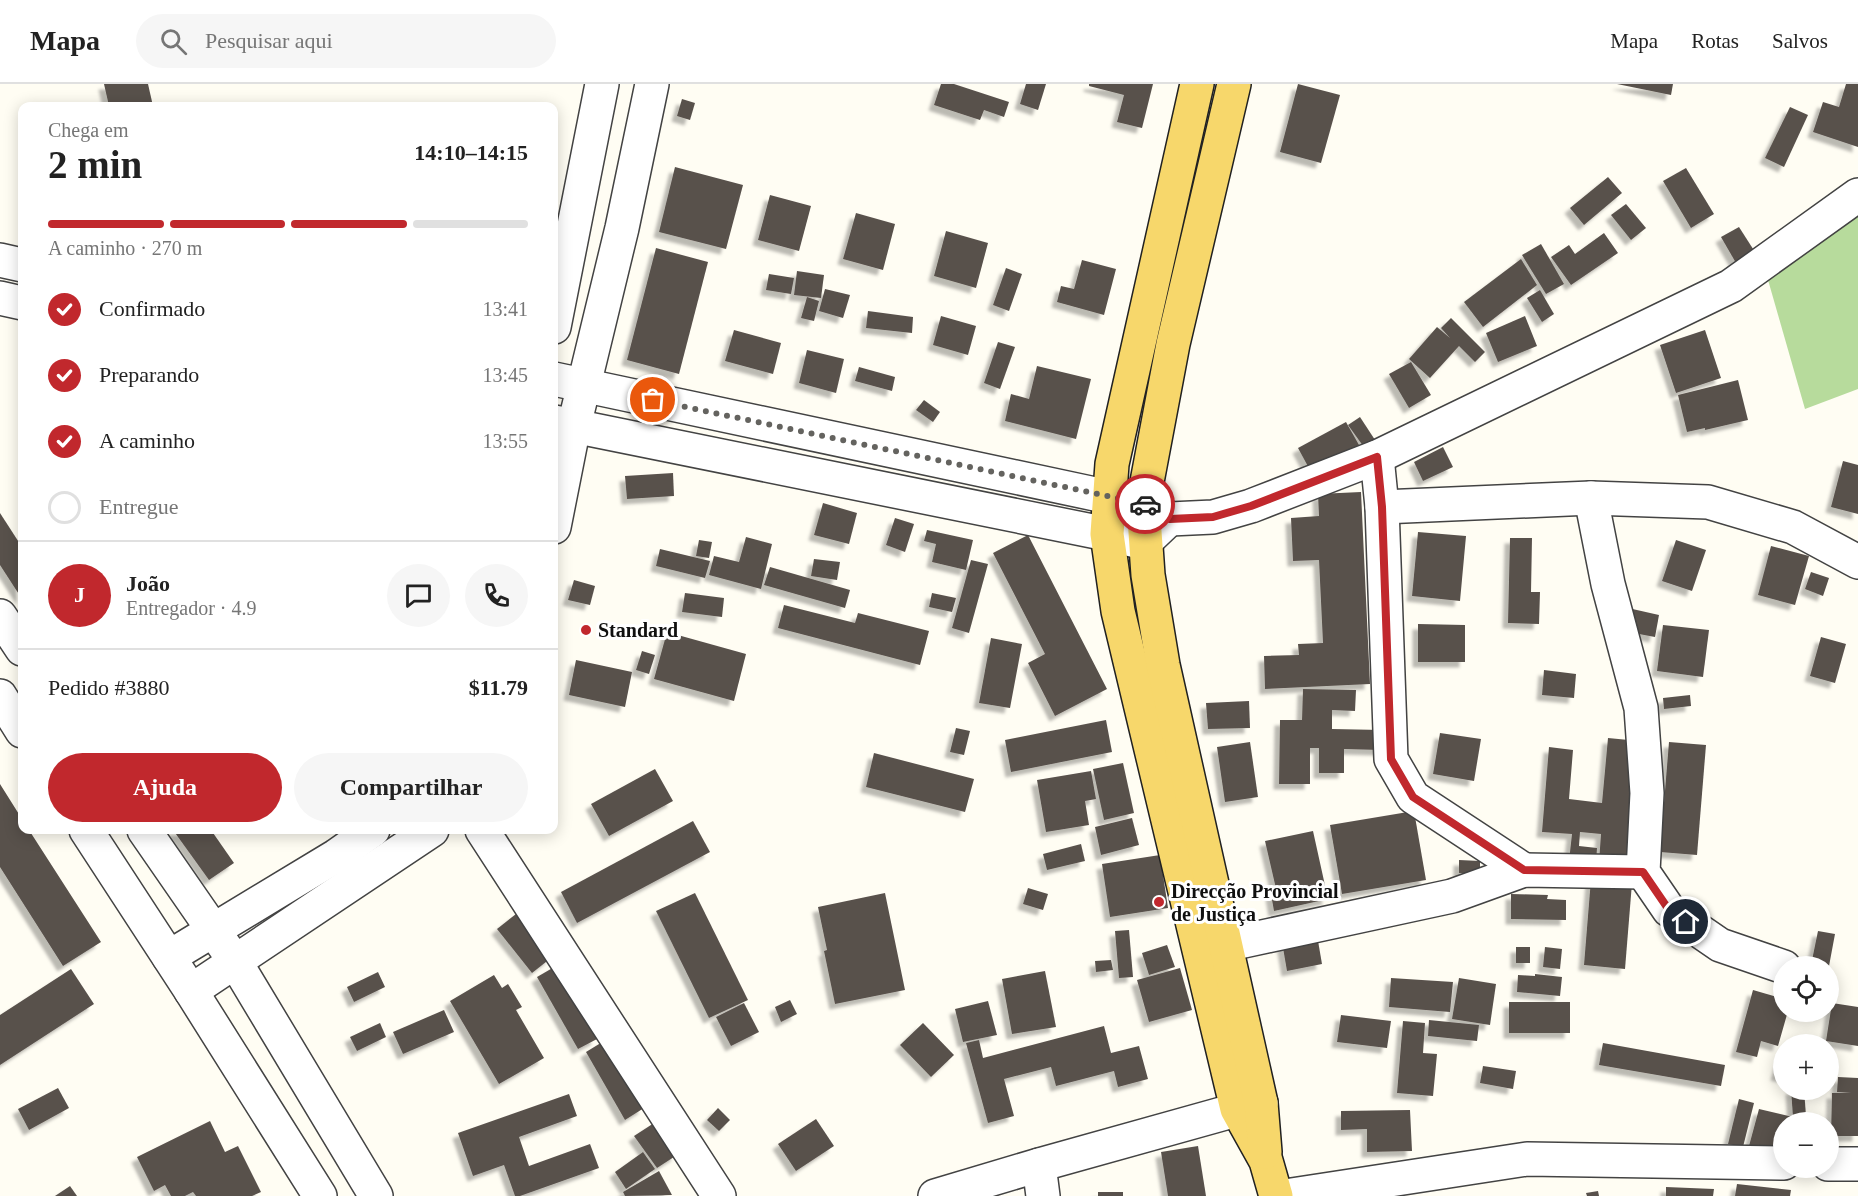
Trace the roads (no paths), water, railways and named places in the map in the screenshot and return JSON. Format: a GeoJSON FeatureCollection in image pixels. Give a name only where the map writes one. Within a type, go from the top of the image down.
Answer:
{"type":"FeatureCollection","features":[{"type":"Feature","properties":{"kind":"main road"},"geometry":{"type":"LineString","coordinates":[[1197,84],[1112,464],[1107,534],[1118,611],[1249,1106],[1276,1196]]}},
{"type":"Feature","properties":{"kind":"main road"},"geometry":{"type":"LineString","coordinates":[[1234,84],[1173,344],[1156,511],[1144,543],[1163,665],[1225,945],[1249,1106]]}},
{"type":"Feature","properties":{"kind":"main road"},"geometry":{"type":"LineString","coordinates":[[1174,186],[1208,192]]}},
{"type":"Feature","properties":{"kind":"main road"},"geometry":{"type":"LineString","coordinates":[[1160,247],[1194,254]]}},
{"type":"Feature","properties":{"kind":"street"},"geometry":{"type":"LineString","coordinates":[[558,307],[602,84]]}},
{"type":"Feature","properties":{"kind":"street"},"geometry":{"type":"LineString","coordinates":[[558,486],[569,382],[622,228],[652,84]]}},
{"type":"Feature","properties":{"kind":"street"},"geometry":{"type":"LineString","coordinates":[[569,382],[1108,497],[1156,511],[1213,517],[1251,506],[1377,457],[1731,286],[1858,195]]}},
{"type":"Feature","properties":{"kind":"street"},"geometry":{"type":"LineString","coordinates":[[0,260],[18,264]]}},
{"type":"Feature","properties":{"kind":"street"},"geometry":{"type":"LineString","coordinates":[[0,298],[18,302]]}},
{"type":"Feature","properties":{"kind":"street"},"geometry":{"type":"LineString","coordinates":[[564,424],[1144,543]]}},
{"type":"Feature","properties":{"kind":"street"},"geometry":{"type":"LineString","coordinates":[[1377,457],[1382,507],[1391,759],[1413,797],[1524,870]]}},
{"type":"Feature","properties":{"kind":"street"},"geometry":{"type":"LineString","coordinates":[[1382,507],[1591,498],[1708,502],[1793,527],[1858,562]]}},
{"type":"Feature","properties":{"kind":"street"},"geometry":{"type":"LineString","coordinates":[[1591,498],[1608,585],[1641,708],[1647,793],[1643,872],[1669,910],[1720,945],[1773,963]]}},
{"type":"Feature","properties":{"kind":"street"},"geometry":{"type":"LineString","coordinates":[[0,616],[18,644]]}},
{"type":"Feature","properties":{"kind":"street"},"geometry":{"type":"LineString","coordinates":[[0,696],[18,725]]}},
{"type":"Feature","properties":{"kind":"street"},"geometry":{"type":"LineString","coordinates":[[89,834],[320,1196]]}},
{"type":"Feature","properties":{"kind":"street"},"geometry":{"type":"LineString","coordinates":[[147,834],[236,963],[376,1196]]}},
{"type":"Feature","properties":{"kind":"street"},"geometry":{"type":"LineString","coordinates":[[169,957],[336,856],[367,834]]}},
{"type":"Feature","properties":{"kind":"street"},"geometry":{"type":"LineString","coordinates":[[191,991],[426,834]]}},
{"type":"Feature","properties":{"kind":"street"},"geometry":{"type":"LineString","coordinates":[[485,834],[719,1196]]}},
{"type":"Feature","properties":{"kind":"street"},"geometry":{"type":"LineString","coordinates":[[1225,945],[1452,896],[1524,870],[1643,872]]}},
{"type":"Feature","properties":{"kind":"street"},"geometry":{"type":"LineString","coordinates":[[935,1196],[1041,1180],[1249,1106]]}},
{"type":"Feature","properties":{"kind":"street"},"geometry":{"type":"LineString","coordinates":[[1286,1196],[1527,1160],[1773,1163]]}},
{"type":"Feature","properties":{"kind":"street"},"geometry":{"type":"LineString","coordinates":[[1839,1164],[1858,1164]]}},
{"type":"Feature","properties":{"kind":"place","name":"Standard"},"geometry":{"type":"Point","coordinates":[586,630]}},
{"type":"Feature","properties":{"kind":"place","name":"Direcção Provincial de Justiça"},"geometry":{"type":"Point","coordinates":[1159,902]}}]}
